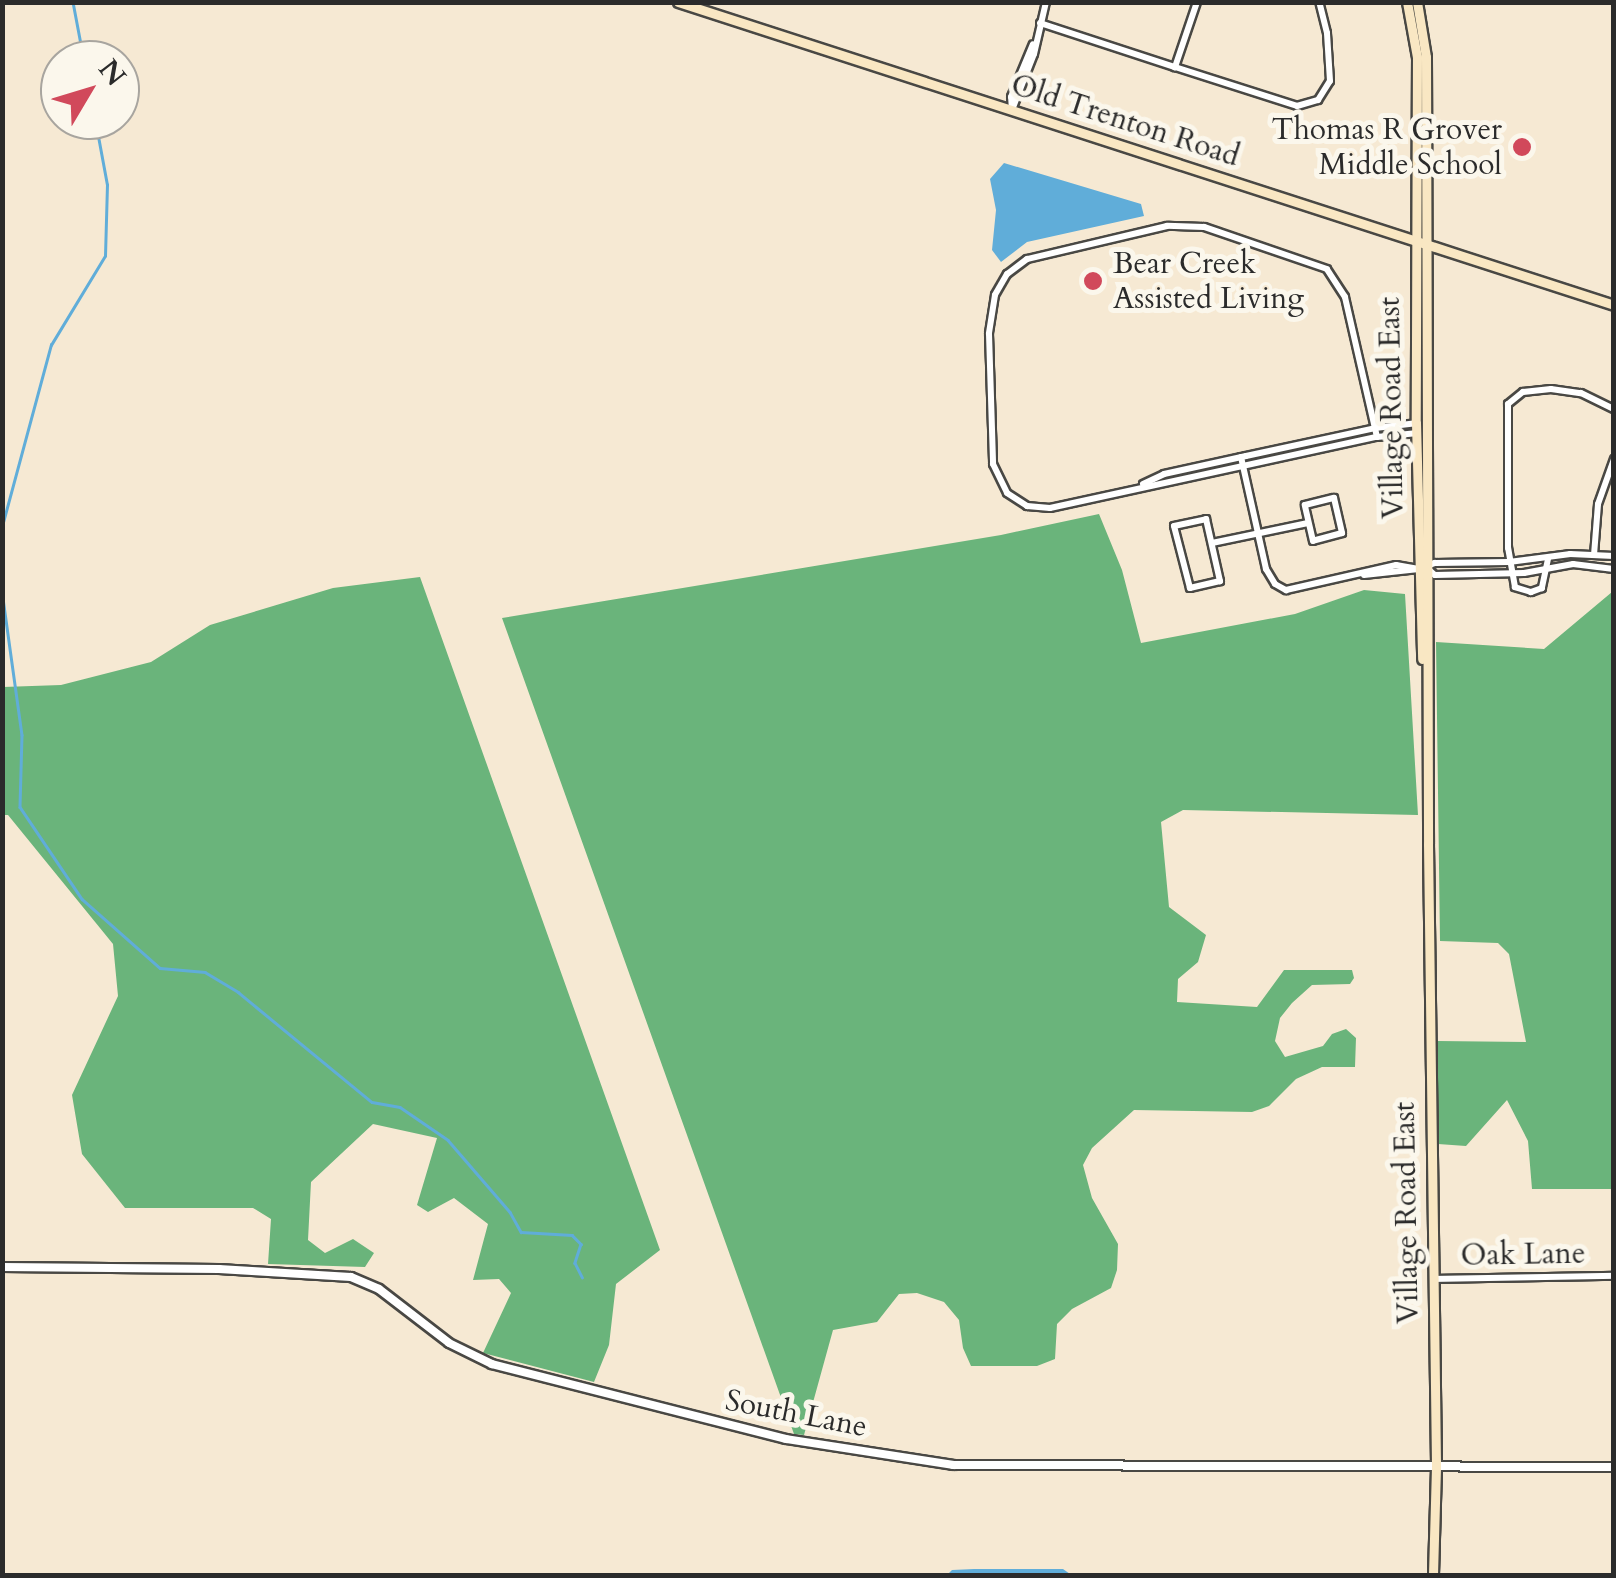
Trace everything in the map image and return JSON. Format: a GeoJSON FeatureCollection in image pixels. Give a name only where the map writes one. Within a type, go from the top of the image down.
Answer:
{"type":"FeatureCollection","features":[{"type":"Feature","properties":{"kind":"main road","name":"Old Trenton Road"},"geometry":{"type":"LineString","coordinates":[[678,2],[1614,305]]}},
{"type":"Feature","properties":{"kind":"main road","name":"Village Road East"},"geometry":{"type":"LineString","coordinates":[[1407,2],[1416,58],[1421,242]]}},
{"type":"Feature","properties":{"kind":"main road","name":"Village Road East"},"geometry":{"type":"LineString","coordinates":[[1417,2],[1426,56],[1419,570],[1428,814],[1436,1467],[1433,1576]]}},
{"type":"Feature","properties":{"kind":"street"},"geometry":{"type":"LineString","coordinates":[[1012,110],[1034,54],[1046,2]]}},
{"type":"Feature","properties":{"kind":"street"},"geometry":{"type":"LineString","coordinates":[[1175,68],[1197,2]]}},
{"type":"Feature","properties":{"kind":"street"},"geometry":{"type":"LineString","coordinates":[[1040,23],[1292,105],[1311,104],[1323,95],[1330,81],[1327,33],[1318,2]]}},
{"type":"Feature","properties":{"kind":"street"},"geometry":{"type":"LineString","coordinates":[[1376,432],[1345,297],[1327,268],[1192,225],[1115,234],[1027,259],[1007,274],[990,314],[996,474],[1007,494],[1038,508],[1128,490],[1164,474],[1242,462],[1376,432],[1420,428]]}},
{"type":"Feature","properties":{"kind":"street"},"geometry":{"type":"LineString","coordinates":[[1549,563],[1546,582],[1531,592],[1515,587],[1509,562],[1508,404],[1523,392],[1552,388],[1581,393],[1614,409]]}},
{"type":"Feature","properties":{"kind":"street"},"geometry":{"type":"LineString","coordinates":[[1594,565],[1598,504],[1614,459]]}},
{"type":"Feature","properties":{"kind":"street"},"geometry":{"type":"LineString","coordinates":[[1242,462],[1270,577],[1286,590],[1362,576],[1396,565],[1435,575],[1510,572],[1594,554],[1614,556]]}},
{"type":"Feature","properties":{"kind":"street"},"geometry":{"type":"LineString","coordinates":[[1334,498],[1342,533],[1313,541],[1308,522],[1305,505],[1334,498]]}},
{"type":"Feature","properties":{"kind":"street"},"geometry":{"type":"LineString","coordinates":[[1206,519],[1212,544],[1220,580],[1190,588],[1174,526],[1206,519]]}},
{"type":"Feature","properties":{"kind":"street"},"geometry":{"type":"LineString","coordinates":[[1212,544],[1308,522]]}},
{"type":"Feature","properties":{"kind":"street"},"geometry":{"type":"LineString","coordinates":[[1419,570],[1435,563],[1509,562],[1594,565],[1614,570]]}},
{"type":"Feature","properties":{"kind":"street","name":"South Lane"},"geometry":{"type":"LineString","coordinates":[[2,1267],[219,1270],[352,1277],[378,1289],[449,1344],[492,1364],[786,1439],[917,1460],[1012,1468],[1614,1467]]}},
{"type":"Feature","properties":{"kind":"street","name":"Oak Lane"},"geometry":{"type":"LineString","coordinates":[[1434,1280],[1614,1276]]}},
{"type":"Feature","properties":{"kind":"green space"},"geometry":{"type":"Polygon","coordinates":[[[1099,514],[1122,570],[1141,643],[1295,614],[1364,590],[1405,594],[1418,815],[1183,810],[1161,822],[1169,907],[1206,935],[1198,962],[1178,979],[1177,1002],[1257,1007],[1284,970],[1352,970],[1354,978],[1350,984],[1312,985],[1292,1003],[1280,1018],[1275,1041],[1285,1057],[1323,1046],[1332,1034],[1346,1029],[1356,1038],[1355,1067],[1322,1067],[1296,1079],[1269,1106],[1252,1112],[1134,1110],[1092,1148],[1083,1165],[1092,1198],[1118,1244],[1117,1270],[1111,1288],[1072,1309],[1057,1324],[1055,1359],[1037,1366],[971,1366],[963,1348],[959,1320],[944,1302],[917,1293],[899,1294],[877,1322],[833,1330],[804,1435],[794,1434],[502,618],[1001,535],[1099,514]]]}},
{"type":"Feature","properties":{"kind":"green space"},"geometry":{"type":"Polygon","coordinates":[[[420,577],[660,1250],[616,1284],[609,1345],[594,1382],[483,1353],[511,1293],[499,1279],[473,1280],[488,1224],[454,1198],[428,1212],[417,1205],[437,1138],[373,1124],[311,1182],[308,1240],[325,1253],[353,1239],[374,1253],[365,1267],[268,1264],[271,1219],[253,1208],[125,1208],[82,1154],[72,1095],[118,996],[113,944],[8,815],[3,815],[3,687],[61,685],[151,662],[210,625],[333,588],[420,577]]]}},
{"type":"Feature","properties":{"kind":"green space"},"geometry":{"type":"Polygon","coordinates":[[[1612,592],[1613,1189],[1532,1189],[1528,1141],[1507,1100],[1466,1146],[1438,1144],[1437,1041],[1526,1042],[1509,954],[1498,943],[1440,941],[1436,642],[1544,649],[1612,592]]]}},
{"type":"Feature","properties":{"kind":"water"},"geometry":{"type":"Polygon","coordinates":[[[1004,163],[1141,204],[1144,216],[1027,242],[1001,262],[992,250],[996,210],[990,179],[1004,163]]]}},
{"type":"Feature","properties":{"kind":"water"},"geometry":{"type":"Polygon","coordinates":[[[1063,1569],[1070,1574],[947,1575],[952,1570],[1063,1569]]]}},
{"type":"Feature","properties":{"kind":"waterway"},"geometry":{"type":"LineString","coordinates":[[73,2],[80,40]]}},
{"type":"Feature","properties":{"kind":"waterway"},"geometry":{"type":"LineString","coordinates":[[2,526],[51,345],[105,256],[107,185],[99,140]]}},
{"type":"Feature","properties":{"kind":"waterway"},"geometry":{"type":"LineString","coordinates":[[2,591],[22,735],[20,807],[82,899],[160,968],[205,972],[238,992],[372,1102],[400,1107],[448,1140],[510,1212],[521,1232],[572,1235],[581,1244],[575,1263],[582,1277]]}},
{"type":"Feature","properties":{"kind":"place","name":"Thomas R Grover Middle School"},"geometry":{"type":"Point","coordinates":[1522,147]}},
{"type":"Feature","properties":{"kind":"place","name":"Bear Creek Assisted Living"},"geometry":{"type":"Point","coordinates":[1093,281]}}]}
